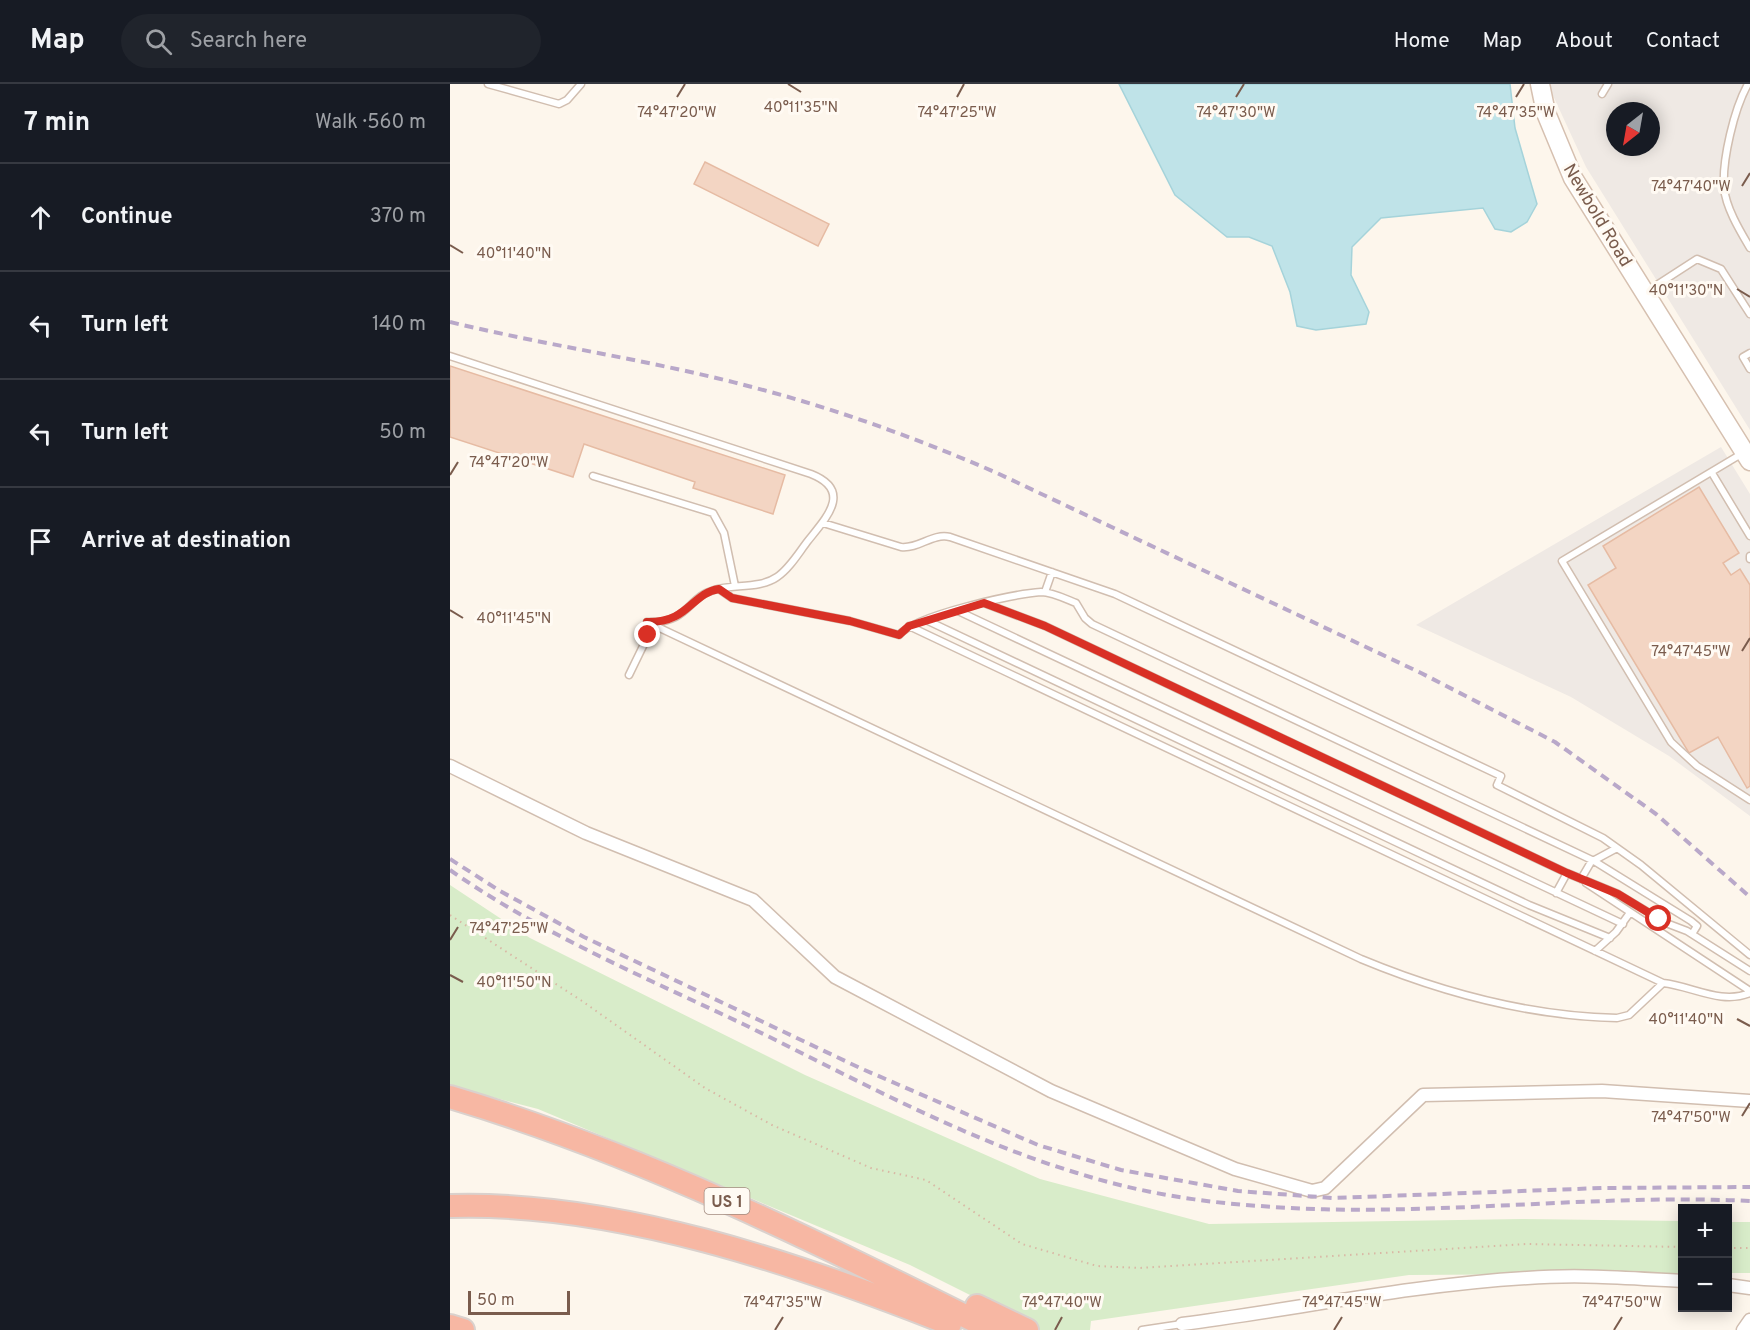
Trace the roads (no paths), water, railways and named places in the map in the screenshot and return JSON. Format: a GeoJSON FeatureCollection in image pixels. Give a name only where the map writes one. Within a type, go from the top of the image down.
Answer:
{"type":"FeatureCollection","features":[{"type":"Feature","properties":{"kind":"highway","name":"US 1"},"geometry":{"type":"LineString","coordinates":[[450,1097],[543,1125],[712,1194],[993,1330]]}},
{"type":"Feature","properties":{"kind":"highway"},"geometry":{"type":"LineString","coordinates":[[712,1194],[944,1290],[1027,1330]]}},
{"type":"Feature","properties":{"kind":"highway"},"geometry":{"type":"LineString","coordinates":[[450,1206],[567,1214],[666,1232],[761,1257],[848,1284],[969,1330]]}},
{"type":"Feature","properties":{"kind":"highway"},"geometry":{"type":"LineString","coordinates":[[450,1326],[463,1330]]}},
{"type":"Feature","properties":{"kind":"main road","name":"Newbold Road"},"geometry":{"type":"LineString","coordinates":[[1540,84],[1546,113],[1573,178],[1748,454]]}},
{"type":"Feature","properties":{"kind":"street"},"geometry":{"type":"LineString","coordinates":[[450,766],[586,833],[753,900],[835,977],[1051,1091],[1235,1169],[1312,1191],[1325,1188],[1423,1095],[1602,1091],[1750,1101]]}},
{"type":"Feature","properties":{"kind":"street"},"geometry":{"type":"LineString","coordinates":[[1182,1324],[1408,1290],[1495,1280],[1610,1277],[1678,1281]]}},
{"type":"Feature","properties":{"kind":"street"},"geometry":{"type":"LineString","coordinates":[[1732,1286],[1750,1288]]}},
{"type":"Feature","properties":{"kind":"street"},"geometry":{"type":"LineString","coordinates":[[1743,1330],[1750,1320]]}},
{"type":"Feature","properties":{"kind":"lane"},"geometry":{"type":"LineString","coordinates":[[488,84],[559,104],[567,100],[581,84]]}},
{"type":"Feature","properties":{"kind":"lane"},"geometry":{"type":"LineString","coordinates":[[1602,94],[1608,84]]}},
{"type":"Feature","properties":{"kind":"lane"},"geometry":{"type":"LineString","coordinates":[[1748,84],[1735,114],[1724,190],[1733,215],[1750,248]]}},
{"type":"Feature","properties":{"kind":"lane"},"geometry":{"type":"LineString","coordinates":[[1645,293],[1697,259],[1721,269],[1750,314]]}},
{"type":"Feature","properties":{"kind":"lane"},"geometry":{"type":"LineString","coordinates":[[1750,353],[1743,357],[1750,369]]}},
{"type":"Feature","properties":{"kind":"lane"},"geometry":{"type":"LineString","coordinates":[[450,356],[820,478],[829,485],[834,502],[823,523],[779,576],[763,582],[719,589],[706,594],[676,617],[666,621],[647,622]]}},
{"type":"Feature","properties":{"kind":"lane"},"geometry":{"type":"LineString","coordinates":[[1748,454],[1712,472],[1562,561],[1671,742],[1697,766],[1750,800]]}},
{"type":"Feature","properties":{"kind":"lane"},"geometry":{"type":"LineString","coordinates":[[1712,472],[1750,536]]}},
{"type":"Feature","properties":{"kind":"lane"},"geometry":{"type":"LineString","coordinates":[[593,476],[713,513],[724,533],[735,586]]}},
{"type":"Feature","properties":{"kind":"lane"},"geometry":{"type":"LineString","coordinates":[[823,523],[901,547],[912,547],[934,537],[945,536],[1136,603],[1501,776],[1497,785],[1585,827],[1617,848],[1750,955]]}},
{"type":"Feature","properties":{"kind":"lane"},"geometry":{"type":"LineString","coordinates":[[1045,592],[1052,572]]}},
{"type":"Feature","properties":{"kind":"lane"},"geometry":{"type":"LineString","coordinates":[[719,589],[732,598],[850,621],[899,635],[909,626],[956,609],[1045,592],[1077,603],[1085,618],[1092,624],[1594,861],[1691,921],[1697,926],[1692,933]]}},
{"type":"Feature","properties":{"kind":"lane"},"geometry":{"type":"LineString","coordinates":[[984,603],[1045,626],[1567,873],[1618,894],[1666,923],[1692,933],[1750,971]]}},
{"type":"Feature","properties":{"kind":"lane"},"geometry":{"type":"LineString","coordinates":[[956,609],[1623,924]]}},
{"type":"Feature","properties":{"kind":"lane"},"geometry":{"type":"LineString","coordinates":[[926,620],[1529,905],[1610,938]]}},
{"type":"Feature","properties":{"kind":"lane"},"geometry":{"type":"LineString","coordinates":[[629,675],[646,640],[647,622]]}},
{"type":"Feature","properties":{"kind":"lane"},"geometry":{"type":"LineString","coordinates":[[647,622],[1361,959],[1419,982],[1520,1009],[1617,1018],[1629,1015],[1663,983]]}},
{"type":"Feature","properties":{"kind":"lane"},"geometry":{"type":"LineString","coordinates":[[909,626],[1663,983],[1719,997],[1734,998],[1750,992]]}},
{"type":"Feature","properties":{"kind":"lane"},"geometry":{"type":"LineString","coordinates":[[1581,879],[1588,865],[1617,848]]}},
{"type":"Feature","properties":{"kind":"lane"},"geometry":{"type":"LineString","coordinates":[[1556,893],[1567,873]]}},
{"type":"Feature","properties":{"kind":"lane"},"geometry":{"type":"LineString","coordinates":[[1581,879],[1629,914],[1750,992]]}},
{"type":"Feature","properties":{"kind":"lane"},"geometry":{"type":"LineString","coordinates":[[1595,951],[1623,924],[1629,914]]}},
{"type":"Feature","properties":{"kind":"lane"},"geometry":{"type":"LineString","coordinates":[[1142,1330],[1182,1324]]}},
{"type":"Feature","properties":{"kind":"water"},"geometry":{"type":"Polygon","coordinates":[[[1119,84],[1510,84],[1515,128],[1537,204],[1527,222],[1511,232],[1495,229],[1483,208],[1381,218],[1352,247],[1351,275],[1369,312],[1366,324],[1316,330],[1297,326],[1290,292],[1272,246],[1249,237],[1227,237],[1175,195],[1119,84]]]}},
{"type":"Feature","properties":{"kind":"railway"},"geometry":{"type":"LineString","coordinates":[[450,322],[674,368],[780,395],[874,425],[997,473],[1421,673],[1555,742],[1656,814],[1750,897]]}},
{"type":"Feature","properties":{"kind":"railway"},"geometry":{"type":"LineString","coordinates":[[450,859],[500,891],[584,937],[860,1068],[1038,1145],[1121,1170],[1238,1191],[1333,1198],[1602,1188],[1750,1187]]}},
{"type":"Feature","properties":{"kind":"railway"},"geometry":{"type":"LineString","coordinates":[[450,870],[484,893],[556,934],[907,1105],[1034,1159],[1122,1186],[1214,1202],[1321,1209],[1382,1210],[1628,1200],[1750,1201]]}}]}
